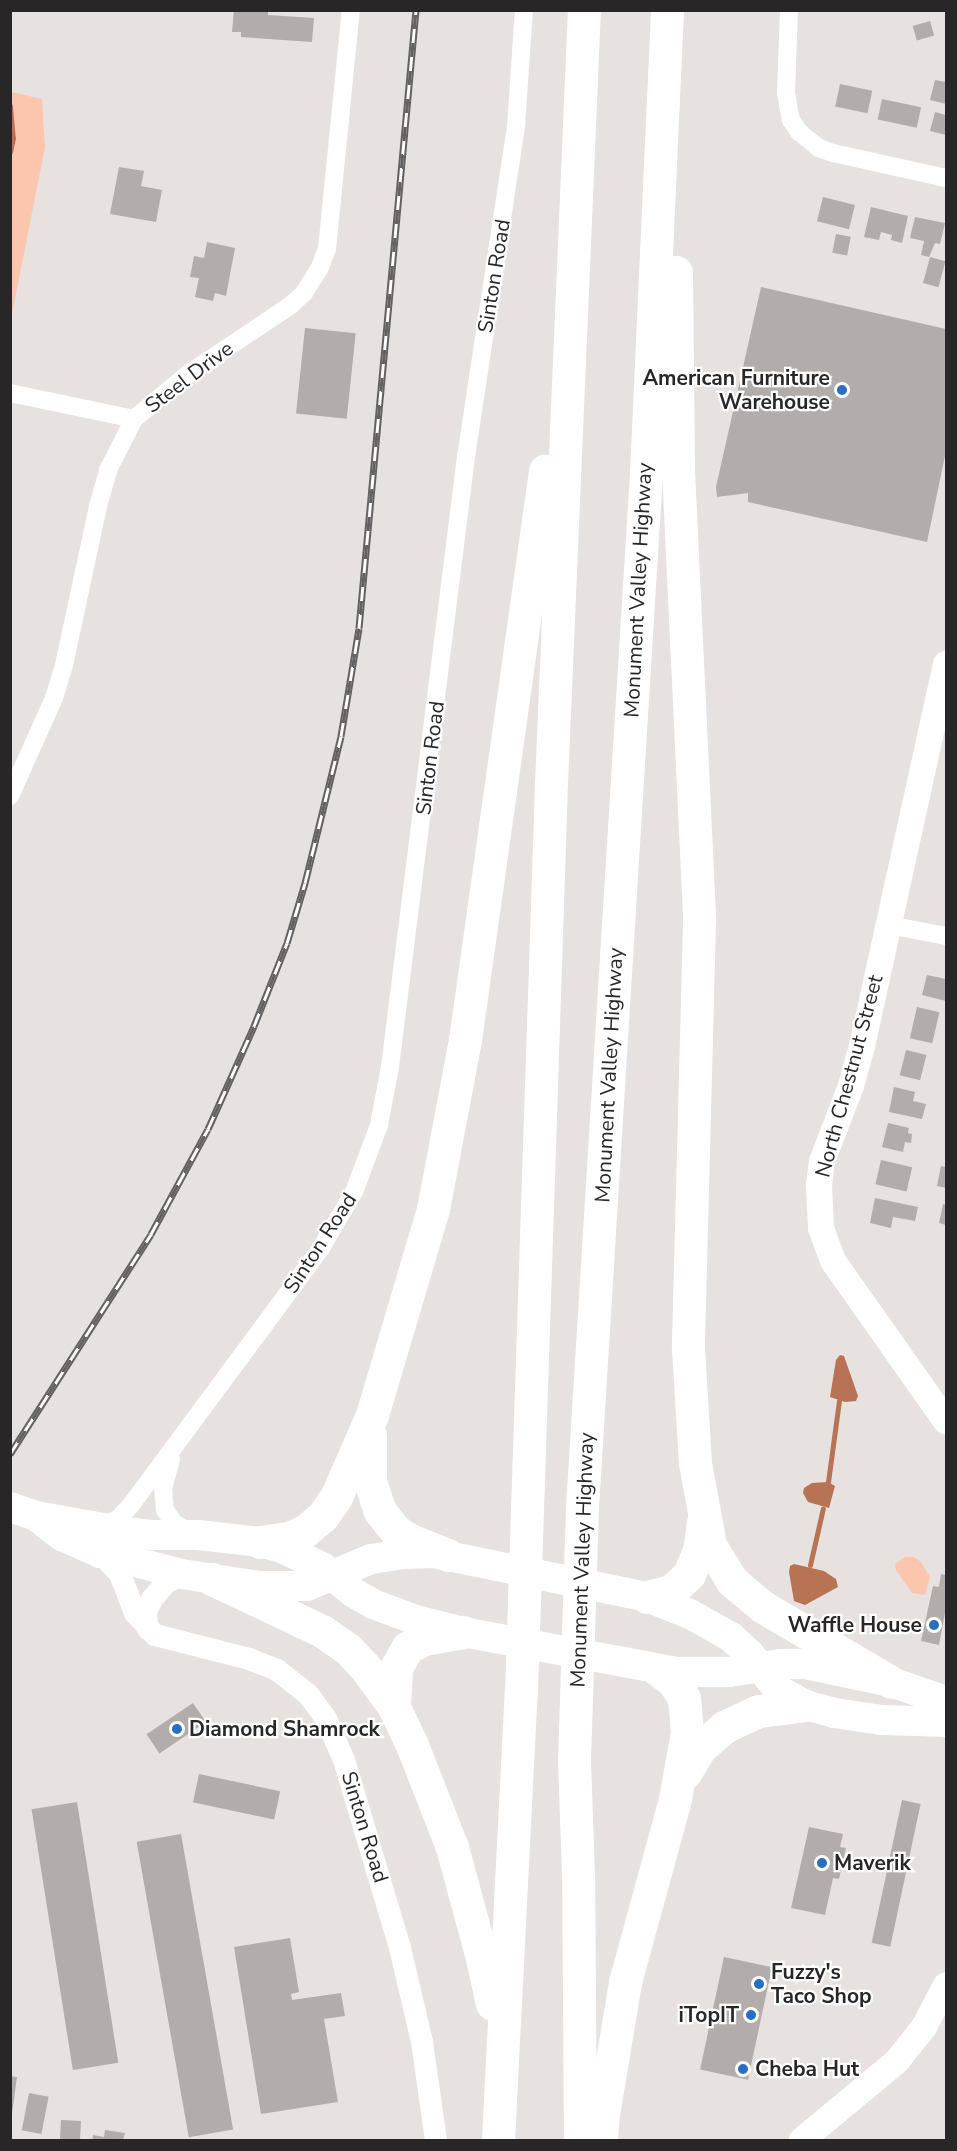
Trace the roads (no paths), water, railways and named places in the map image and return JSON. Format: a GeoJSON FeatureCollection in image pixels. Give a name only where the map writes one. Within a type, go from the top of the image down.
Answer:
{"type":"FeatureCollection","features":[{"type":"Feature","properties":{"kind":"highway"},"geometry":{"type":"LineString","coordinates":[[498,2140],[521,1692],[551,783],[584,10]]}},
{"type":"Feature","properties":{"kind":"highway","name":"Monument Valley Highway"},"geometry":{"type":"LineString","coordinates":[[580,2140],[579,1945],[574,1761],[582,1507],[646,473],[667,10]]}},
{"type":"Feature","properties":{"kind":"highway"},"geometry":{"type":"LineString","coordinates":[[664,81],[675,260],[678,470],[696,834],[699,980],[688,1349],[692,1430],[704,1516],[716,1558],[741,1591],[763,1607],[891,1682]]}},
{"type":"Feature","properties":{"kind":"highway"},"geometry":{"type":"LineString","coordinates":[[260,1542],[298,1535],[323,1516],[342,1484],[372,1416],[433,1209],[457,1089],[545,472],[570,315]]}},
{"type":"Feature","properties":{"kind":"highway"},"geometry":{"type":"LineString","coordinates":[[372,1416],[370,1486],[380,1511],[395,1530],[408,1539],[457,1557]]}},
{"type":"Feature","properties":{"kind":"highway"},"geometry":{"type":"LineString","coordinates":[[647,1597],[671,1590],[689,1574],[699,1551],[704,1516]]}},
{"type":"Feature","properties":{"kind":"highway"},"geometry":{"type":"LineString","coordinates":[[197,1577],[322,1631],[348,1649],[365,1667],[394,1707],[412,1745],[458,1866],[482,1958],[501,2047]]}},
{"type":"Feature","properties":{"kind":"highway"},"geometry":{"type":"LineString","coordinates":[[394,1707],[396,1668],[407,1648],[424,1639],[463,1632]]}},
{"type":"Feature","properties":{"kind":"highway"},"geometry":{"type":"LineString","coordinates":[[601,2140],[603,2114],[625,1982],[675,1799],[686,1741],[688,1713],[681,1691],[650,1669]]}},
{"type":"Feature","properties":{"kind":"highway"},"geometry":{"type":"LineString","coordinates":[[675,1799],[692,1758],[713,1734],[747,1715],[771,1708],[804,1705]]}},
{"type":"Feature","properties":{"kind":"main road","name":"North Chestnut Street"},"geometry":{"type":"LineString","coordinates":[[946,664],[856,1067],[821,1164],[819,1185],[820,1223],[825,1245],[840,1272],[946,1421]]}},
{"type":"Feature","properties":{"kind":"main road"},"geometry":{"type":"LineString","coordinates":[[23,1512],[197,1577],[290,1588],[316,1583],[361,1563],[386,1556],[418,1553],[457,1557],[647,1597],[718,1628],[745,1649],[779,1690],[804,1705],[844,1715],[882,1720],[946,1722]]}},
{"type":"Feature","properties":{"kind":"main road"},"geometry":{"type":"LineString","coordinates":[[99,1540],[136,1533],[198,1535],[260,1542],[305,1558],[358,1596],[380,1607],[416,1620],[463,1632],[650,1669],[715,1673],[805,1664],[891,1682],[946,1701]]}},
{"type":"Feature","properties":{"kind":"main road"},"geometry":{"type":"LineString","coordinates":[[802,2140],[897,2061],[924,2027],[946,1985]]}},
{"type":"Feature","properties":{"kind":"street","name":"Steel Drive"},"geometry":{"type":"LineString","coordinates":[[10,796],[54,698],[64,664],[108,470],[134,419],[170,387],[291,305],[314,280],[327,249],[351,10]]}},
{"type":"Feature","properties":{"kind":"street","name":"Sinton Road"},"geometry":{"type":"LineString","coordinates":[[99,1540],[110,1523],[125,1512],[176,1446],[335,1228],[367,1163],[385,1105],[466,457],[516,126],[524,10]]}},
{"type":"Feature","properties":{"kind":"street"},"geometry":{"type":"LineString","coordinates":[[789,10],[786,93],[791,120],[799,132],[819,148],[833,153],[946,178]]}},
{"type":"Feature","properties":{"kind":"street"},"geometry":{"type":"LineString","coordinates":[[10,393],[134,419]]}},
{"type":"Feature","properties":{"kind":"street"},"geometry":{"type":"LineString","coordinates":[[889,925],[946,936]]}},
{"type":"Feature","properties":{"kind":"street","name":"Sinton Road"},"geometry":{"type":"LineString","coordinates":[[176,1446],[165,1478],[163,1502],[174,1523],[198,1535]]}},
{"type":"Feature","properties":{"kind":"street"},"geometry":{"type":"LineString","coordinates":[[99,1540],[120,1574],[135,1613],[148,1629]]}},
{"type":"Feature","properties":{"kind":"street"},"geometry":{"type":"LineString","coordinates":[[148,1629],[147,1612],[152,1599],[166,1583],[197,1577]]}},
{"type":"Feature","properties":{"kind":"street","name":"Sinton Road"},"geometry":{"type":"LineString","coordinates":[[148,1629],[169,1641],[238,1656],[277,1670],[308,1694],[326,1719],[344,1760],[400,1948],[425,2060],[436,2140]]}},
{"type":"Feature","properties":{"kind":"waterway"},"geometry":{"type":"LineString","coordinates":[[10,106],[13,138],[10,152]]}},
{"type":"Feature","properties":{"kind":"waterway"},"geometry":{"type":"LineString","coordinates":[[828,1482],[839,1401]]}},
{"type":"Feature","properties":{"kind":"waterway"},"geometry":{"type":"LineString","coordinates":[[810,1565],[823,1508]]}},
{"type":"Feature","properties":{"kind":"railway"},"geometry":{"type":"LineString","coordinates":[[10,1454],[151,1234],[208,1129],[254,1026],[287,943],[305,883],[341,736],[359,628],[416,10]]}},
{"type":"Feature","properties":{"kind":"place","name":"American Furniture Warehouse"},"geometry":{"type":"Point","coordinates":[842,390]}},
{"type":"Feature","properties":{"kind":"place","name":"Waffle House"},"geometry":{"type":"Point","coordinates":[934,1625]}},
{"type":"Feature","properties":{"kind":"place","name":"Diamond Shamrock"},"geometry":{"type":"Point","coordinates":[177,1729]}},
{"type":"Feature","properties":{"kind":"place","name":"Maverik"},"geometry":{"type":"Point","coordinates":[822,1863]}},
{"type":"Feature","properties":{"kind":"place","name":"Fuzzy's Taco Shop"},"geometry":{"type":"Point","coordinates":[759,1984]}},
{"type":"Feature","properties":{"kind":"place","name":"iTopIT"},"geometry":{"type":"Point","coordinates":[751,2015]}},
{"type":"Feature","properties":{"kind":"place","name":"Cheba Hut"},"geometry":{"type":"Point","coordinates":[743,2069]}}]}
